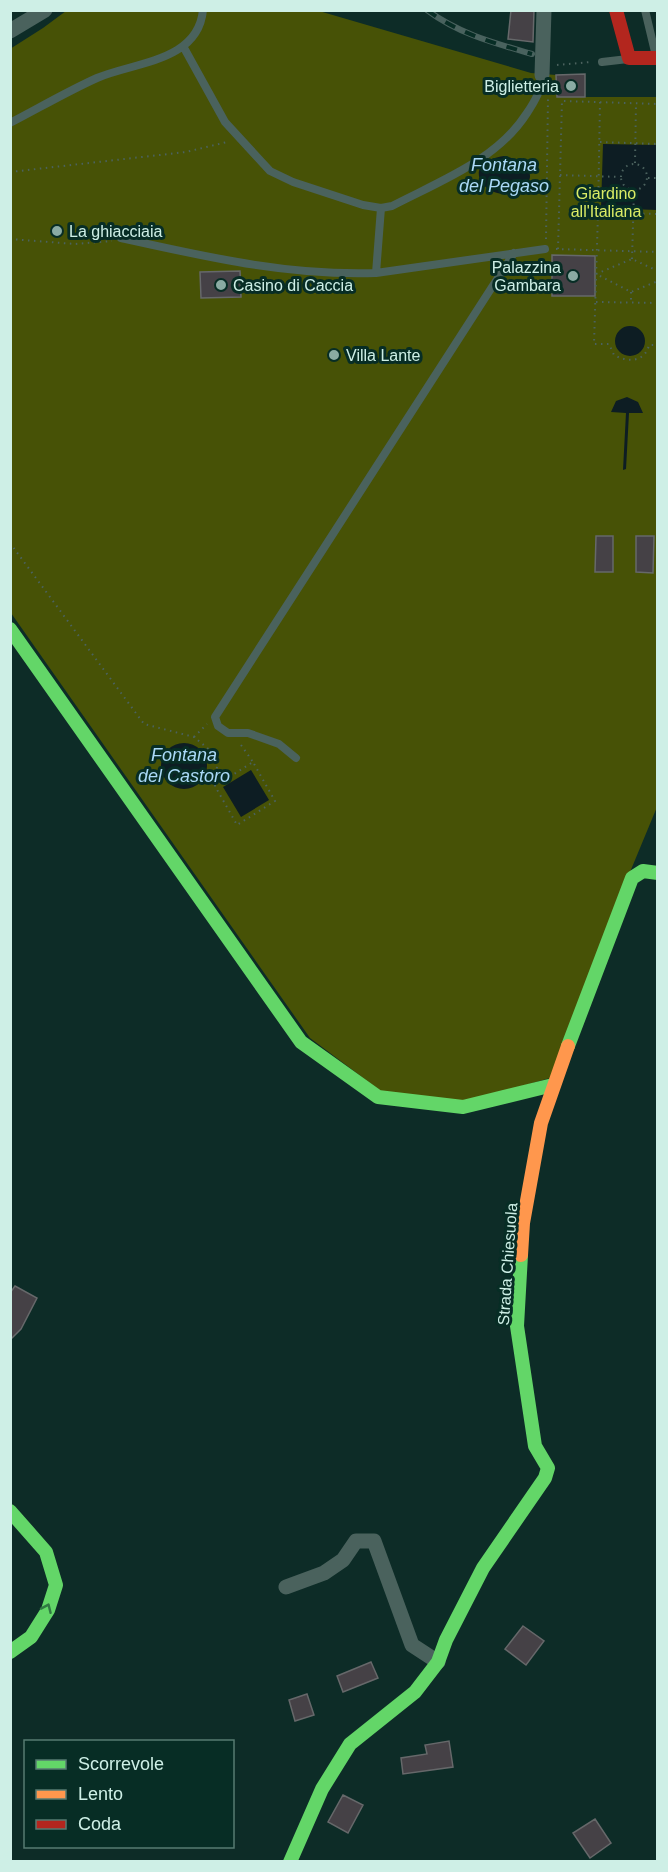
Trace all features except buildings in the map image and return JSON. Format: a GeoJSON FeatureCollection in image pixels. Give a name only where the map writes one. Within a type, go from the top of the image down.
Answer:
{"type":"FeatureCollection","features":[{"type":"Feature","properties":{"kind":"street"},"geometry":{"type":"LineString","coordinates":[[10,31],[45,10]]}},
{"type":"Feature","properties":{"kind":"street"},"geometry":{"type":"LineString","coordinates":[[541,82],[544,10]]}},
{"type":"Feature","properties":{"kind":"street"},"geometry":{"type":"LineString","coordinates":[[616,10],[627,53],[657,58]]}},
{"type":"Feature","properties":{"kind":"street"},"geometry":{"type":"LineString","coordinates":[[10,629],[301,1042],[378,1097],[463,1107],[553,1085]]}},
{"type":"Feature","properties":{"kind":"street","name":"Strada Chiesuola"},"geometry":{"type":"LineString","coordinates":[[290,1862],[322,1789],[350,1744],[415,1692],[438,1662],[446,1640],[483,1568],[545,1478],[548,1468],[535,1446],[517,1326],[523,1223],[541,1123],[553,1085],[632,878],[643,870],[657,873]]}},
{"type":"Feature","properties":{"kind":"street"},"geometry":{"type":"LineString","coordinates":[[10,1511],[45,1552],[56,1585],[48,1610],[31,1637],[10,1652]]}},
{"type":"Feature","properties":{"kind":"street"},"geometry":{"type":"LineString","coordinates":[[286,1587],[324,1573],[343,1560],[356,1540],[374,1540],[412,1645],[438,1662]]}},
{"type":"Feature","properties":{"kind":"lane"},"geometry":{"type":"LineString","coordinates":[[10,123],[98,77],[165,57],[194,37],[201,24],[203,10]]}},
{"type":"Feature","properties":{"kind":"lane"},"geometry":{"type":"LineString","coordinates":[[645,10],[657,58]]}},
{"type":"Feature","properties":{"kind":"lane"},"geometry":{"type":"LineString","coordinates":[[183,46],[225,122],[270,171],[293,182],[363,205],[381,208],[392,206],[483,158],[510,136],[520,124],[541,82]]}},
{"type":"Feature","properties":{"kind":"lane"},"geometry":{"type":"LineString","coordinates":[[602,62],[627,53]]}},
{"type":"Feature","properties":{"kind":"lane"},"geometry":{"type":"LineString","coordinates":[[376,273],[381,208]]}},
{"type":"Feature","properties":{"kind":"lane"},"geometry":{"type":"LineString","coordinates":[[121,238],[263,268],[315,272],[376,273],[546,249]]}},
{"type":"Feature","properties":{"kind":"lane"},"geometry":{"type":"LineString","coordinates":[[296,758],[279,744],[248,733],[228,733],[218,726],[214,717],[514,253]]}},
{"type":"Feature","properties":{"kind":"path"},"geometry":{"type":"LineString","coordinates":[[557,64],[602,62]]}},
{"type":"Feature","properties":{"kind":"path"},"geometry":{"type":"LineString","coordinates":[[541,82],[548,97],[546,249],[657,252]]}},
{"type":"Feature","properties":{"kind":"path"},"geometry":{"type":"LineString","coordinates":[[558,249],[562,101],[657,104]]}},
{"type":"Feature","properties":{"kind":"path"},"geometry":{"type":"LineString","coordinates":[[600,102],[594,344],[609,344],[614,355],[625,360],[642,358],[649,345],[657,345]]}},
{"type":"Feature","properties":{"kind":"path"},"geometry":{"type":"LineString","coordinates":[[635,164],[636,103]]}},
{"type":"Feature","properties":{"kind":"path"},"geometry":{"type":"LineString","coordinates":[[10,172],[186,152],[240,138]]}},
{"type":"Feature","properties":{"kind":"path"},"geometry":{"type":"LineString","coordinates":[[600,142],[657,144]]}},
{"type":"Feature","properties":{"kind":"path"},"geometry":{"type":"LineString","coordinates":[[635,164],[644,168],[648,178],[643,187],[634,190],[625,186],[621,177],[625,168],[635,164]]}},
{"type":"Feature","properties":{"kind":"path"},"geometry":{"type":"LineString","coordinates":[[560,175],[621,177]]}},
{"type":"Feature","properties":{"kind":"path"},"geometry":{"type":"LineString","coordinates":[[648,178],[657,178]]}},
{"type":"Feature","properties":{"kind":"path"},"geometry":{"type":"LineString","coordinates":[[632,259],[634,190]]}},
{"type":"Feature","properties":{"kind":"path"},"geometry":{"type":"LineString","coordinates":[[598,213],[657,214]]}},
{"type":"Feature","properties":{"kind":"path"},"geometry":{"type":"LineString","coordinates":[[10,239],[75,244],[108,243],[121,238]]}},
{"type":"Feature","properties":{"kind":"path"},"geometry":{"type":"LineString","coordinates":[[596,274],[632,259],[657,271]]}},
{"type":"Feature","properties":{"kind":"path"},"geometry":{"type":"LineString","coordinates":[[596,274],[631,292]]}},
{"type":"Feature","properties":{"kind":"path"},"geometry":{"type":"LineString","coordinates":[[631,292],[657,281]]}},
{"type":"Feature","properties":{"kind":"path"},"geometry":{"type":"LineString","coordinates":[[631,292],[631,303]]}},
{"type":"Feature","properties":{"kind":"path"},"geometry":{"type":"LineString","coordinates":[[596,302],[657,303]]}},
{"type":"Feature","properties":{"kind":"path"},"geometry":{"type":"LineString","coordinates":[[657,524],[657,570]]}},
{"type":"Feature","properties":{"kind":"path"},"geometry":{"type":"LineString","coordinates":[[10,543],[144,724],[194,737],[218,758],[215,786],[237,825],[275,801],[253,762],[228,733]]}},
{"type":"Feature","properties":{"kind":"path"},"geometry":{"type":"LineString","coordinates":[[194,737],[214,717]]}},
{"type":"Feature","properties":{"kind":"path"},"geometry":{"type":"LineString","coordinates":[[215,786],[253,762]]}},
{"type":"Feature","properties":{"kind":"green space","name":"Villa Lante"},"geometry":{"type":"Polygon","coordinates":[[[66,11],[319,11],[531,73],[556,75],[557,97],[657,97],[657,807],[601,942],[550,1078],[462,1103],[382,1092],[310,1038],[11,613],[10,49],[66,11]]]}},
{"type":"Feature","properties":{"kind":"water"},"geometry":{"type":"Polygon","coordinates":[[[603,144],[657,145],[657,210],[601,208],[603,144]]]}},
{"type":"Feature","properties":{"kind":"water","name":"Fontana del Pegaso"},"geometry":{"type":"Polygon","coordinates":[[[504,156],[516,160],[530,173],[527,183],[510,194],[489,189],[482,183],[479,175],[481,167],[489,161],[504,156]]]}},
{"type":"Feature","properties":{"kind":"water"},"geometry":{"type":"Polygon","coordinates":[[[630,326],[641,330],[645,341],[641,352],[630,356],[619,352],[615,341],[619,330],[630,326]]]}},
{"type":"Feature","properties":{"kind":"water"},"geometry":{"type":"Polygon","coordinates":[[[627,397],[638,402],[643,413],[629,413],[626,469],[623,470],[626,413],[611,412],[616,401],[627,397]]]}},
{"type":"Feature","properties":{"kind":"water","name":"Fontana del Castoro"},"geometry":{"type":"Polygon","coordinates":[[[184,743],[200,750],[207,766],[200,782],[184,789],[168,782],[161,766],[168,750],[184,743]]]}},
{"type":"Feature","properties":{"kind":"water"},"geometry":{"type":"Polygon","coordinates":[[[251,770],[269,800],[241,817],[223,787],[251,770]]]}},
{"type":"Feature","properties":{"kind":"railway"},"geometry":{"type":"LineString","coordinates":[[427,10],[464,32],[532,54]]}},
{"type":"Feature","properties":{"kind":"traffic: fast"},"geometry":{"type":"LineString","coordinates":[[10,629],[301,1042],[378,1097],[463,1107],[553,1085]]}},
{"type":"Feature","properties":{"kind":"traffic: fast"},"geometry":{"type":"LineString","coordinates":[[568,1046],[632,878],[643,871],[658,873]]}},
{"type":"Feature","properties":{"kind":"traffic: fast"},"geometry":{"type":"LineString","coordinates":[[290,1862],[322,1789],[350,1744],[415,1692],[438,1662],[446,1640],[483,1568],[545,1478],[548,1468],[535,1446],[517,1326],[521,1255]]}},
{"type":"Feature","properties":{"kind":"traffic: fast"},"geometry":{"type":"LineString","coordinates":[[10,1511],[46,1552],[56,1585],[48,1610],[31,1637],[10,1652]]}},
{"type":"Feature","properties":{"kind":"traffic: slow"},"geometry":{"type":"LineString","coordinates":[[521,1255],[523,1223],[541,1123],[568,1046]]}},
{"type":"Feature","properties":{"kind":"traffic: jam"},"geometry":{"type":"LineString","coordinates":[[616,10],[629,58],[658,58]]}},
{"type":"Feature","properties":{"kind":"place","name":"Biglietteria"},"geometry":{"type":"Point","coordinates":[571,86]}},
{"type":"Feature","properties":{"kind":"place","name":"La ghiacciaia"},"geometry":{"type":"Point","coordinates":[57,231]}},
{"type":"Feature","properties":{"kind":"place","name":"Palazzina Gambara"},"geometry":{"type":"Point","coordinates":[573,276]}},
{"type":"Feature","properties":{"kind":"place","name":"Casino di Caccia"},"geometry":{"type":"Point","coordinates":[221,285]}},
{"type":"Feature","properties":{"kind":"place","name":"Villa Lante"},"geometry":{"type":"Point","coordinates":[334,355]}},
{"type":"Feature","properties":{"kind":"park label","name":"Giardino all'Italiana"},"geometry":{"type":"Point","coordinates":[606,202]}}]}
